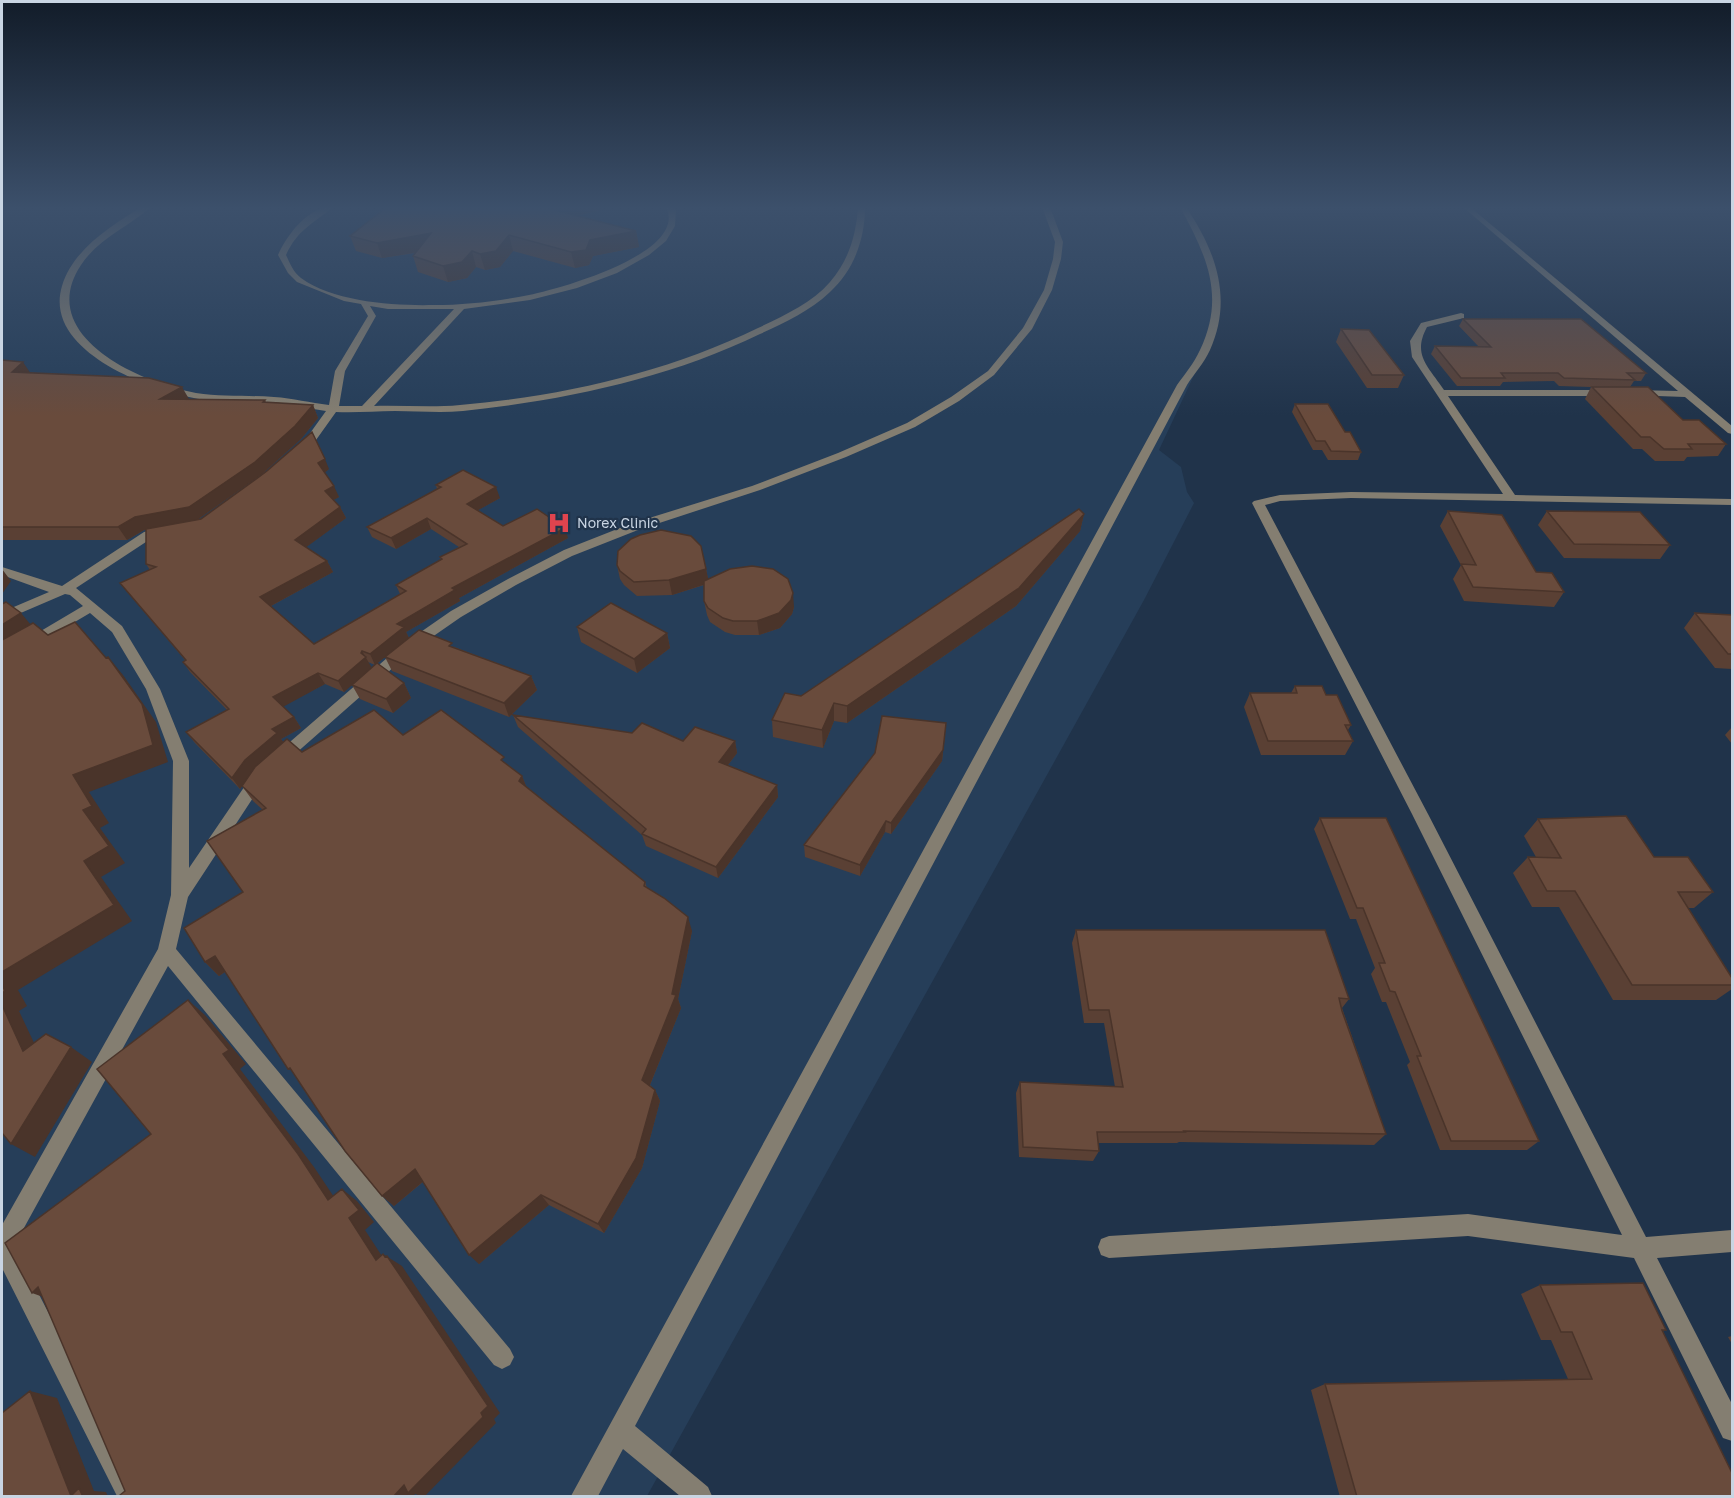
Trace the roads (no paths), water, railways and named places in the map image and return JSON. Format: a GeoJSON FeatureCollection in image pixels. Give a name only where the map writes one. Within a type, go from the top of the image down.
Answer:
{"type":"FeatureCollection","features":[{"type":"Feature","properties":{"kind":"street"},"geometry":{"type":"LineString","coordinates":[[70,277],[63,299],[64,316],[74,336],[101,359],[141,379],[197,396],[278,400],[333,409],[459,408],[553,395],[656,373],[731,346],[794,314],[832,286],[838,277]]}},
{"type":"Feature","properties":{"kind":"street"},"geometry":{"type":"LineString","coordinates":[[295,277],[325,293],[365,305],[394,307],[461,307],[544,293],[581,284],[599,277]]}},
{"type":"Feature","properties":{"kind":"street"},"geometry":{"type":"LineString","coordinates":[[180,895],[260,776],[407,648],[456,614],[568,553],[634,527],[756,488],[842,455],[911,425],[956,399],[991,373],[1027,329],[1048,290],[1052,277]]}},
{"type":"Feature","properties":{"kind":"street"},"geometry":{"type":"LineString","coordinates":[[585,1497],[1182,385],[1205,350],[1213,321],[1218,287],[1216,277]]}},
{"type":"Feature","properties":{"kind":"street"},"geometry":{"type":"LineString","coordinates":[[1549,277],[1732,431]]}},
{"type":"Feature","properties":{"kind":"street"},"geometry":{"type":"LineString","coordinates":[[290,458],[312,438],[333,409],[340,371],[372,316],[365,305]]}},
{"type":"Feature","properties":{"kind":"street"},"geometry":{"type":"LineString","coordinates":[[365,409],[461,307]]}},
{"type":"Feature","properties":{"kind":"street"},"geometry":{"type":"LineString","coordinates":[[1461,316],[1424,325],[1415,341],[1417,357],[1510,496]]}},
{"type":"Feature","properties":{"kind":"street"},"geometry":{"type":"LineString","coordinates":[[1439,393],[1689,394]]}},
{"type":"Feature","properties":{"kind":"street"},"geometry":{"type":"LineString","coordinates":[[1732,502],[1510,496],[1351,495],[1280,498],[1258,503],[1426,825],[1732,1428]]}},
{"type":"Feature","properties":{"kind":"street"},"geometry":{"type":"LineString","coordinates":[[2,617],[66,589],[148,535],[180,529]]}},
{"type":"Feature","properties":{"kind":"street"},"geometry":{"type":"LineString","coordinates":[[2,571],[50,588],[74,592],[117,629],[153,689],[181,761],[180,895],[167,951],[2,1246],[130,1497]]}},
{"type":"Feature","properties":{"kind":"street"},"geometry":{"type":"LineString","coordinates":[[2,660],[92,608]]}},
{"type":"Feature","properties":{"kind":"street"},"geometry":{"type":"LineString","coordinates":[[167,951],[502,1356]]}},
{"type":"Feature","properties":{"kind":"street"},"geometry":{"type":"LineString","coordinates":[[1109,1247],[1468,1226],[1640,1248],[1732,1241]]}},
{"type":"Feature","properties":{"kind":"street"},"geometry":{"type":"LineString","coordinates":[[621,1431],[699,1497]]}},
{"type":"Feature","properties":{"kind":"place","name":"Norex Clinic"},"geometry":{"type":"Point","coordinates":[559,523]}}]}
